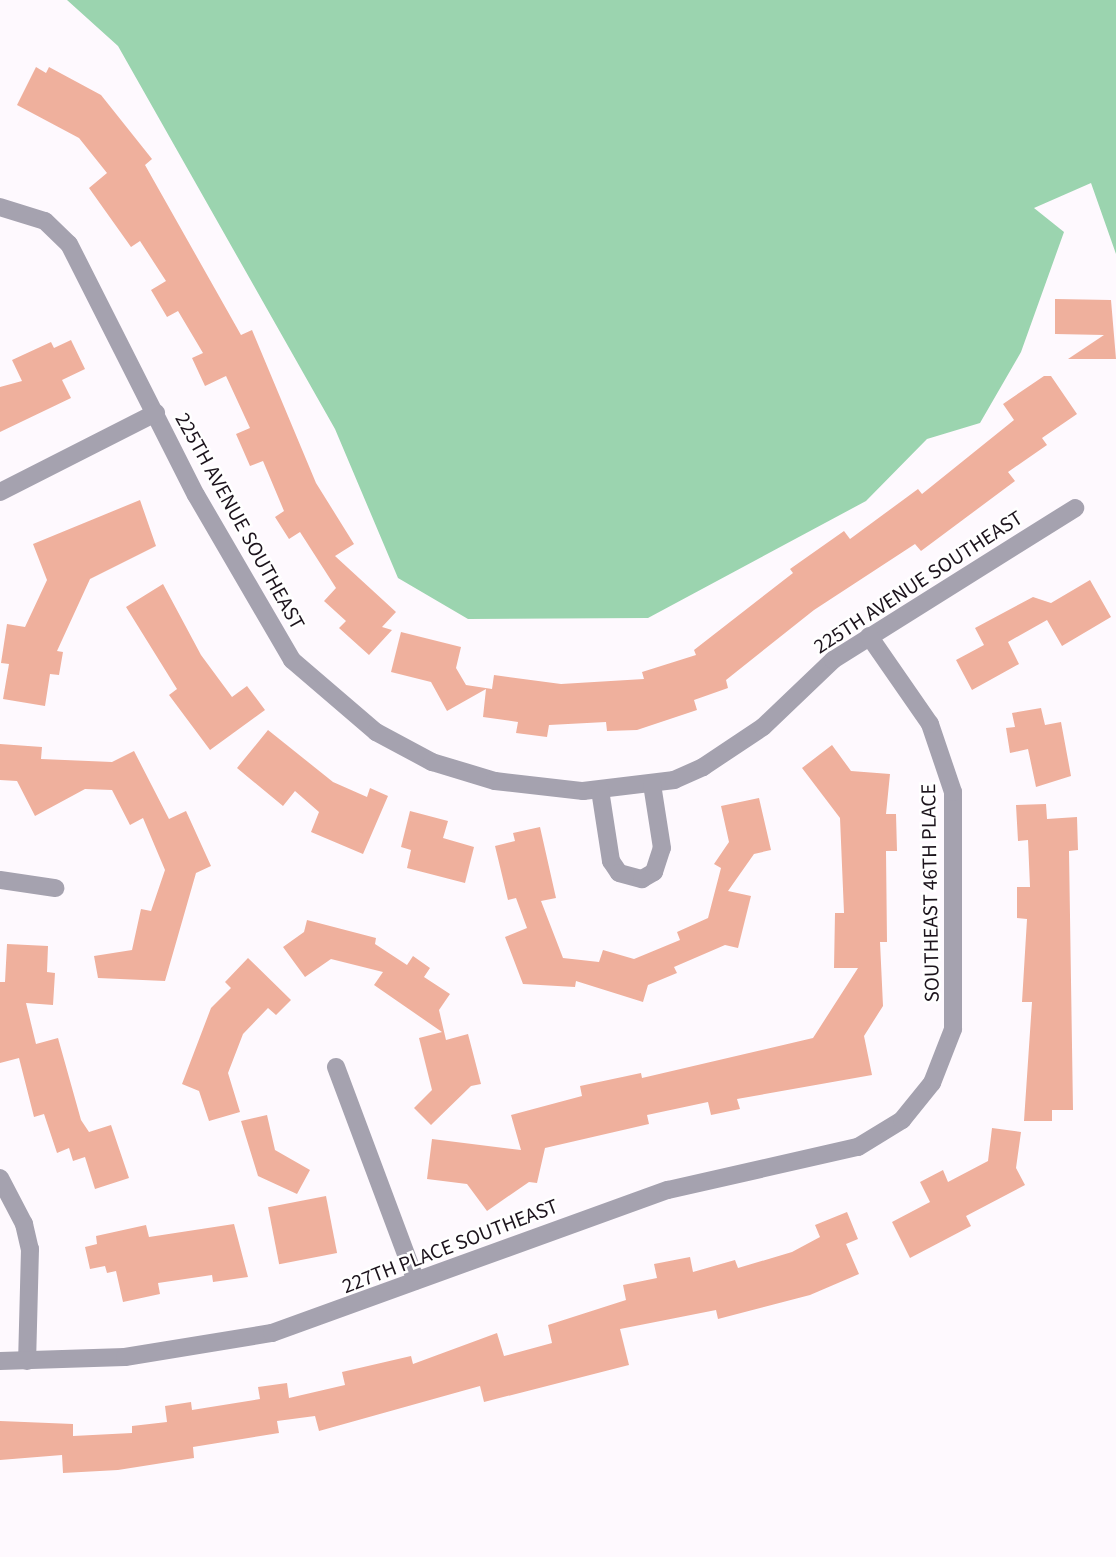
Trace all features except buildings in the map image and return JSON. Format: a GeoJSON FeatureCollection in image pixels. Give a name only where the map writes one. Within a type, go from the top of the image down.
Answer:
{"type":"FeatureCollection","features":[{"type":"Feature","properties":{"kind":"street","name":"225TH AVENUE SOUTHEAST"},"geometry":{"type":"LineString","coordinates":[[0,207],[45,221],[69,244],[262,615],[292,660],[330,698],[376,732],[432,762],[495,781],[600,790],[674,780],[733,749],[833,660],[1075,508]]}},
{"type":"Feature","properties":{"kind":"street"},"geometry":{"type":"LineString","coordinates":[[0,492],[156,413]]}},
{"type":"Feature","properties":{"kind":"street","name":"SOUTHEAST 46TH PLACE"},"geometry":{"type":"LineString","coordinates":[[869,636],[930,724],[953,792],[957,994],[952,1029],[932,1083],[902,1120]]}},
{"type":"Feature","properties":{"kind":"street"},"geometry":{"type":"LineString","coordinates":[[600,790],[611,861],[619,873],[642,879],[654,872],[662,848],[652,784]]}},
{"type":"Feature","properties":{"kind":"street"},"geometry":{"type":"LineString","coordinates":[[0,880],[55,888]]}},
{"type":"Feature","properties":{"kind":"street"},"geometry":{"type":"LineString","coordinates":[[336,1067],[416,1281]]}},
{"type":"Feature","properties":{"kind":"street","name":"227TH PLACE SOUTHEAST"},"geometry":{"type":"LineString","coordinates":[[0,1361],[125,1358],[260,1335],[668,1190],[858,1147],[902,1120]]}},
{"type":"Feature","properties":{"kind":"street"},"geometry":{"type":"LineString","coordinates":[[0,1178],[24,1224],[30,1249],[27,1361]]}},
{"type":"Feature","properties":{"kind":"green space"},"geometry":{"type":"Polygon","coordinates":[[[67,0],[1116,0],[1116,254],[1091,183],[1034,208],[1064,232],[1021,352],[980,423],[927,439],[866,501],[648,618],[468,619],[398,578],[335,429],[118,46],[67,0]]]}}]}
